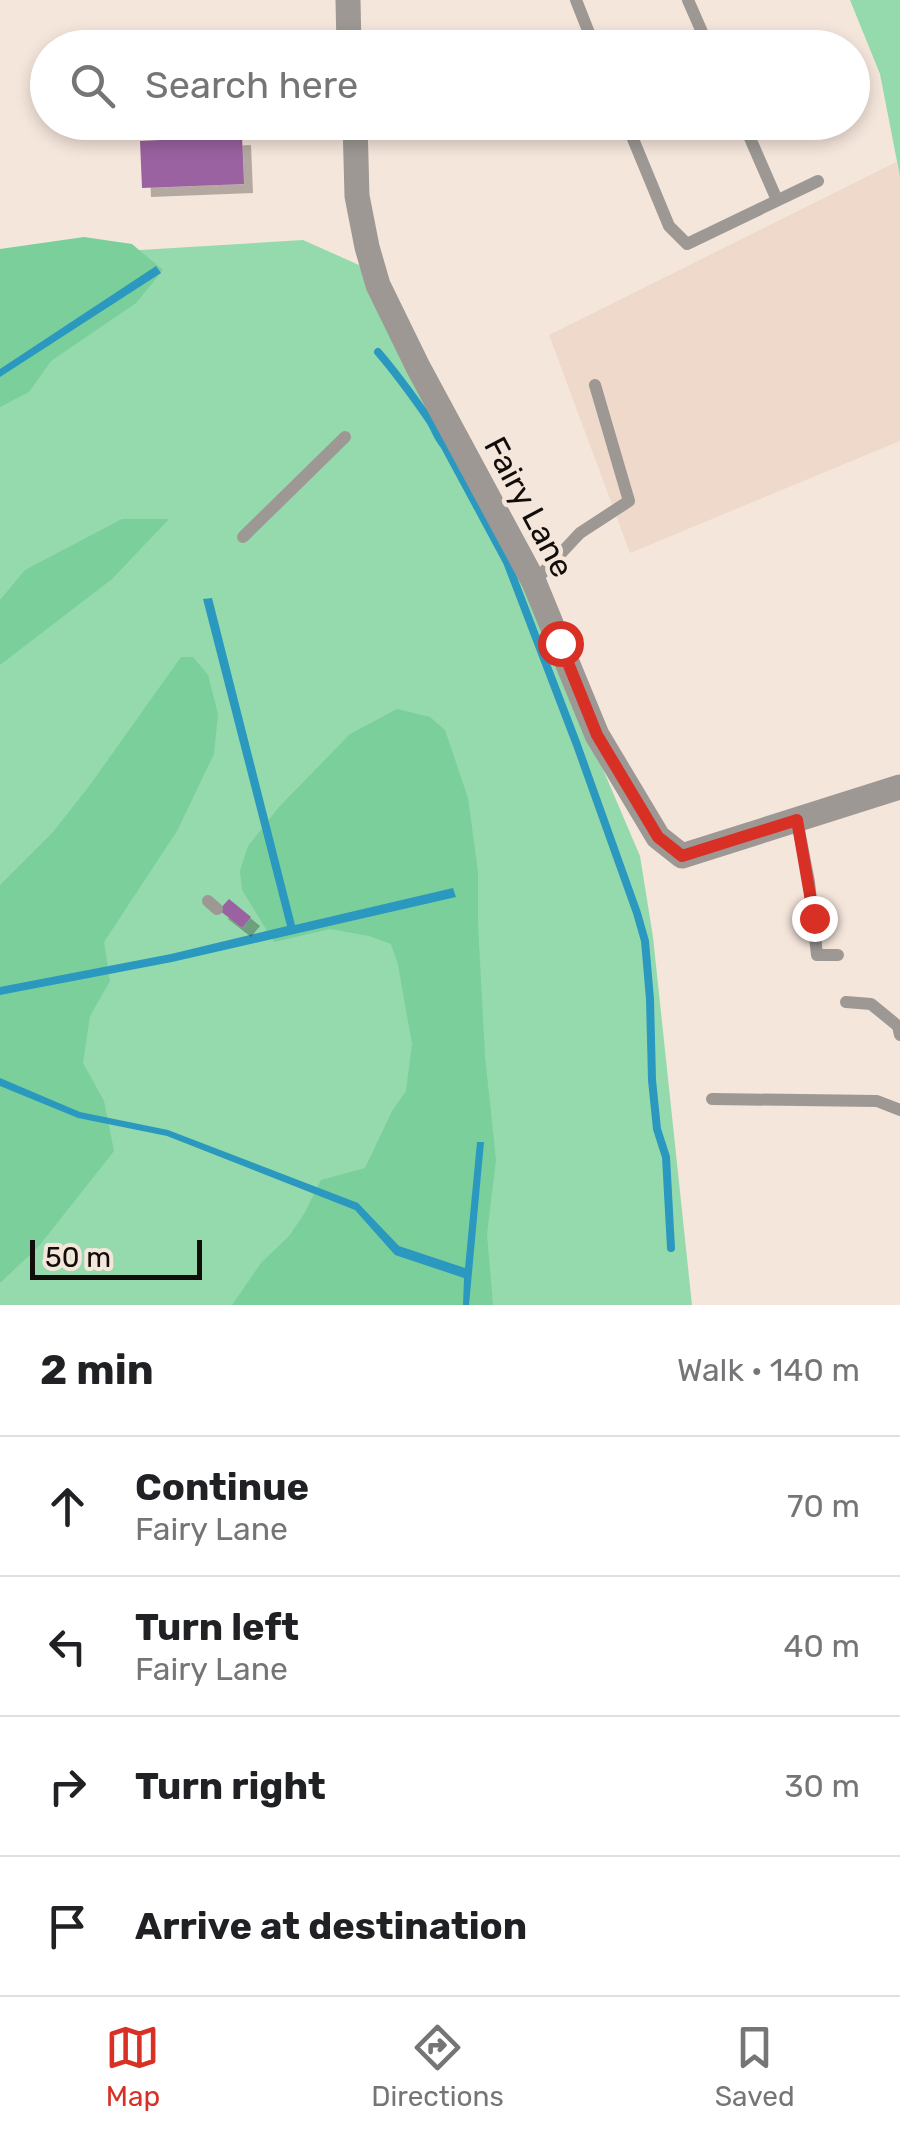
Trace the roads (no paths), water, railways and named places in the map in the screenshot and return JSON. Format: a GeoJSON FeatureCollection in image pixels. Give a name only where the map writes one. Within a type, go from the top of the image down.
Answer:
{"type":"FeatureCollection","features":[{"type":"Feature","properties":{"kind":"street"},"geometry":{"type":"LineString","coordinates":[[348,0],[348,30]]}},
{"type":"Feature","properties":{"kind":"street"},"geometry":{"type":"LineString","coordinates":[[365,30],[366,0]]}},
{"type":"Feature","properties":{"kind":"street","name":"Fairy Lane"},"geometry":{"type":"LineString","coordinates":[[355,140],[357,196],[378,285],[418,368],[534,582],[597,735],[658,837],[682,856],[900,788]]}},
{"type":"Feature","properties":{"kind":"lane"},"geometry":{"type":"LineString","coordinates":[[576,0],[588,30]]}},
{"type":"Feature","properties":{"kind":"lane"},"geometry":{"type":"LineString","coordinates":[[688,0],[702,30]]}},
{"type":"Feature","properties":{"kind":"lane"},"geometry":{"type":"LineString","coordinates":[[633,140],[669,226],[687,244],[818,182]]}},
{"type":"Feature","properties":{"kind":"lane"},"geometry":{"type":"LineString","coordinates":[[751,140],[777,200]]}},
{"type":"Feature","properties":{"kind":"lane"},"geometry":{"type":"LineString","coordinates":[[534,582],[580,533],[628,502],[595,385]]}},
{"type":"Feature","properties":{"kind":"lane"},"geometry":{"type":"LineString","coordinates":[[243,537],[345,437]]}},
{"type":"Feature","properties":{"kind":"lane"},"geometry":{"type":"LineString","coordinates":[[797,820],[818,955],[838,955]]}},
{"type":"Feature","properties":{"kind":"lane"},"geometry":{"type":"LineString","coordinates":[[846,1002],[870,1004],[898,1026],[900,1035]]}},
{"type":"Feature","properties":{"kind":"lane"},"geometry":{"type":"LineString","coordinates":[[712,1100],[877,1101],[900,1110]]}},
{"type":"Feature","properties":{"kind":"water"},"geometry":{"type":"Polygon","coordinates":[[[156,266],[161,273],[0,377],[0,369],[156,266]]]}},
{"type":"Feature","properties":{"kind":"water"},"geometry":{"type":"Polygon","coordinates":[[[212,598],[295,925],[453,888],[456,897],[172,962],[0,995],[0,987],[171,954],[287,926],[203,599],[212,598]]]}},
{"type":"Feature","properties":{"kind":"water"},"geometry":{"type":"Polygon","coordinates":[[[0,1078],[80,1112],[168,1130],[358,1203],[399,1246],[465,1268],[477,1142],[484,1142],[469,1305],[463,1305],[464,1278],[395,1255],[355,1210],[167,1136],[78,1118],[0,1086],[0,1078]]]}},
{"type":"Feature","properties":{"kind":"waterway"},"geometry":{"type":"LineString","coordinates":[[378,352],[430,421],[507,562],[637,913],[645,941],[652,1080],[657,1129],[666,1157],[671,1248]]}}]}
